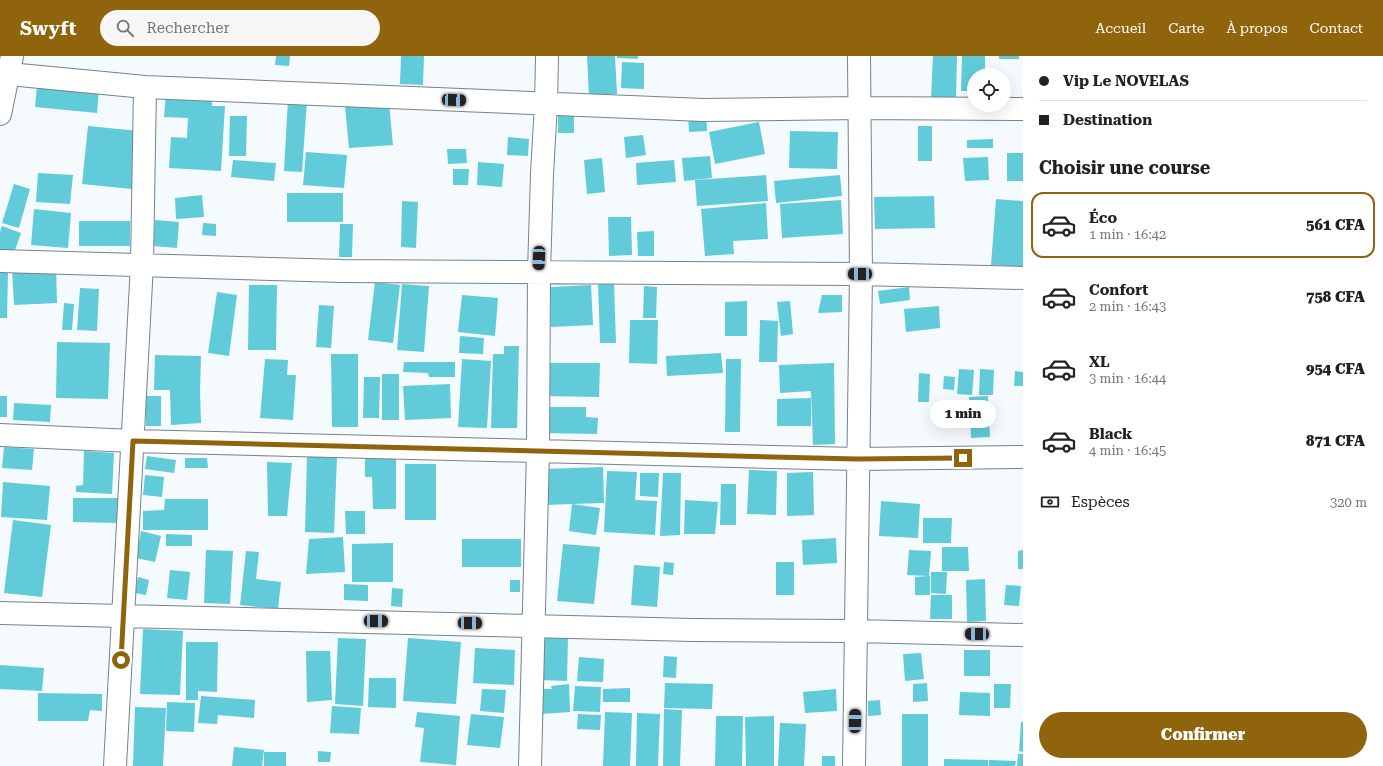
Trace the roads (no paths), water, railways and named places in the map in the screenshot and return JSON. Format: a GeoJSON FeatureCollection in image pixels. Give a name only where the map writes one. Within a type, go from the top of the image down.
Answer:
{"type":"FeatureCollection","features":[{"type":"Feature","properties":{"kind":"main road"},"geometry":{"type":"LineString","coordinates":[[530,766],[538,451],[538,272],[548,56]]}},
{"type":"Feature","properties":{"kind":"main road"},"geometry":{"type":"LineString","coordinates":[[854,766],[860,274],[859,56]]}},
{"type":"Feature","properties":{"kind":"main road"},"geometry":{"type":"LineString","coordinates":[[0,114],[11,65],[145,87],[703,110],[859,108],[1023,109]]}},
{"type":"Feature","properties":{"kind":"main road"},"geometry":{"type":"LineString","coordinates":[[115,766],[142,264],[145,87]]}},
{"type":"Feature","properties":{"kind":"main road"},"geometry":{"type":"LineString","coordinates":[[0,260],[342,271],[860,274],[1023,278]]}},
{"type":"Feature","properties":{"kind":"main road"},"geometry":{"type":"LineString","coordinates":[[0,435],[133,441],[857,459],[1023,457]]}},
{"type":"Feature","properties":{"kind":"main road"},"geometry":{"type":"LineString","coordinates":[[0,613],[693,630],[856,631],[1023,635]]}}]}
